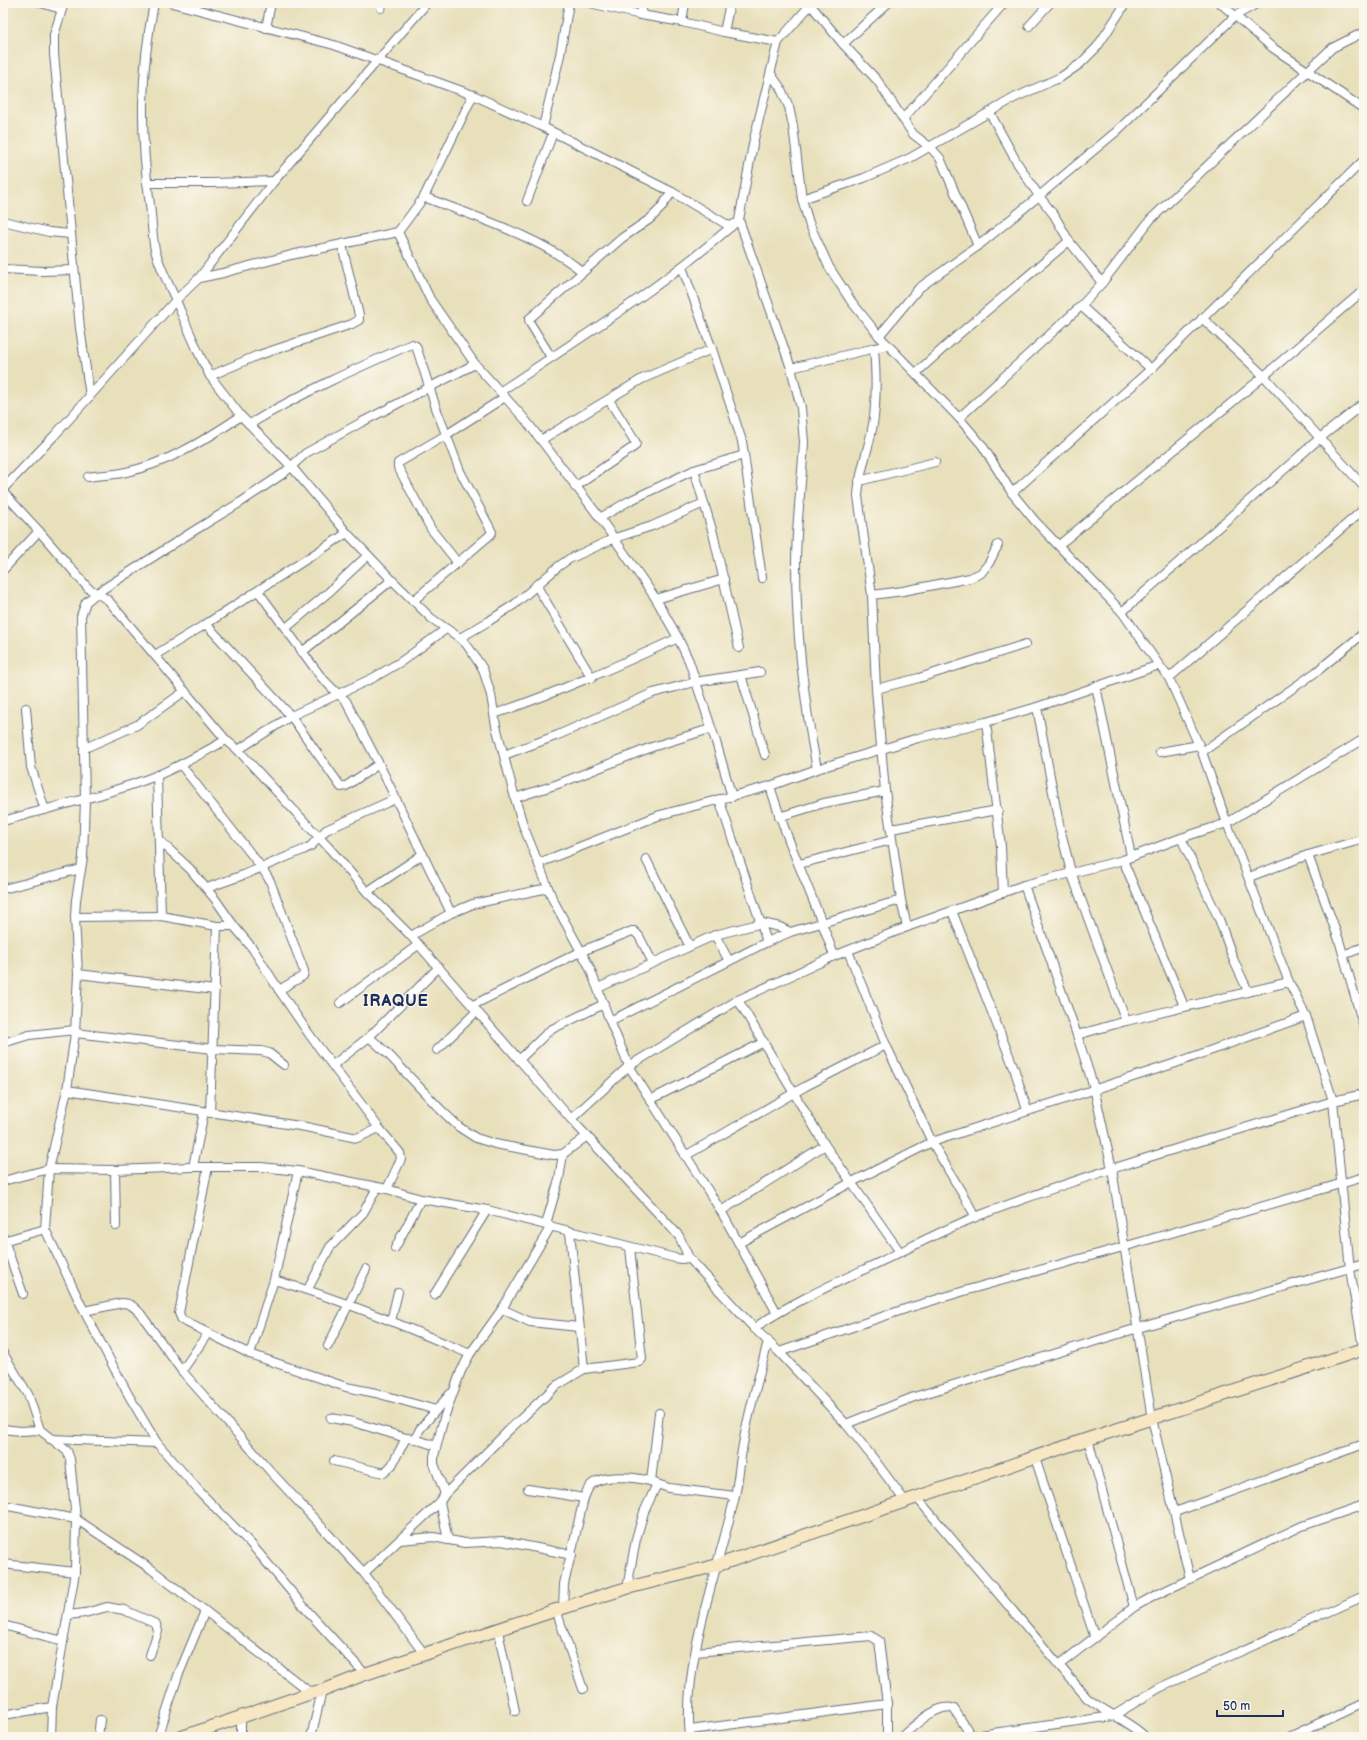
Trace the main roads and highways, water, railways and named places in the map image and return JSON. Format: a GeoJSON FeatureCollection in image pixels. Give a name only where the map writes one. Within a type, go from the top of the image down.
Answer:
{"type":"FeatureCollection","features":[{"type":"Feature","properties":{"kind":"district","name":"IRAQUE"},"geometry":{"type":"Point","coordinates":[396,1000]}}]}
